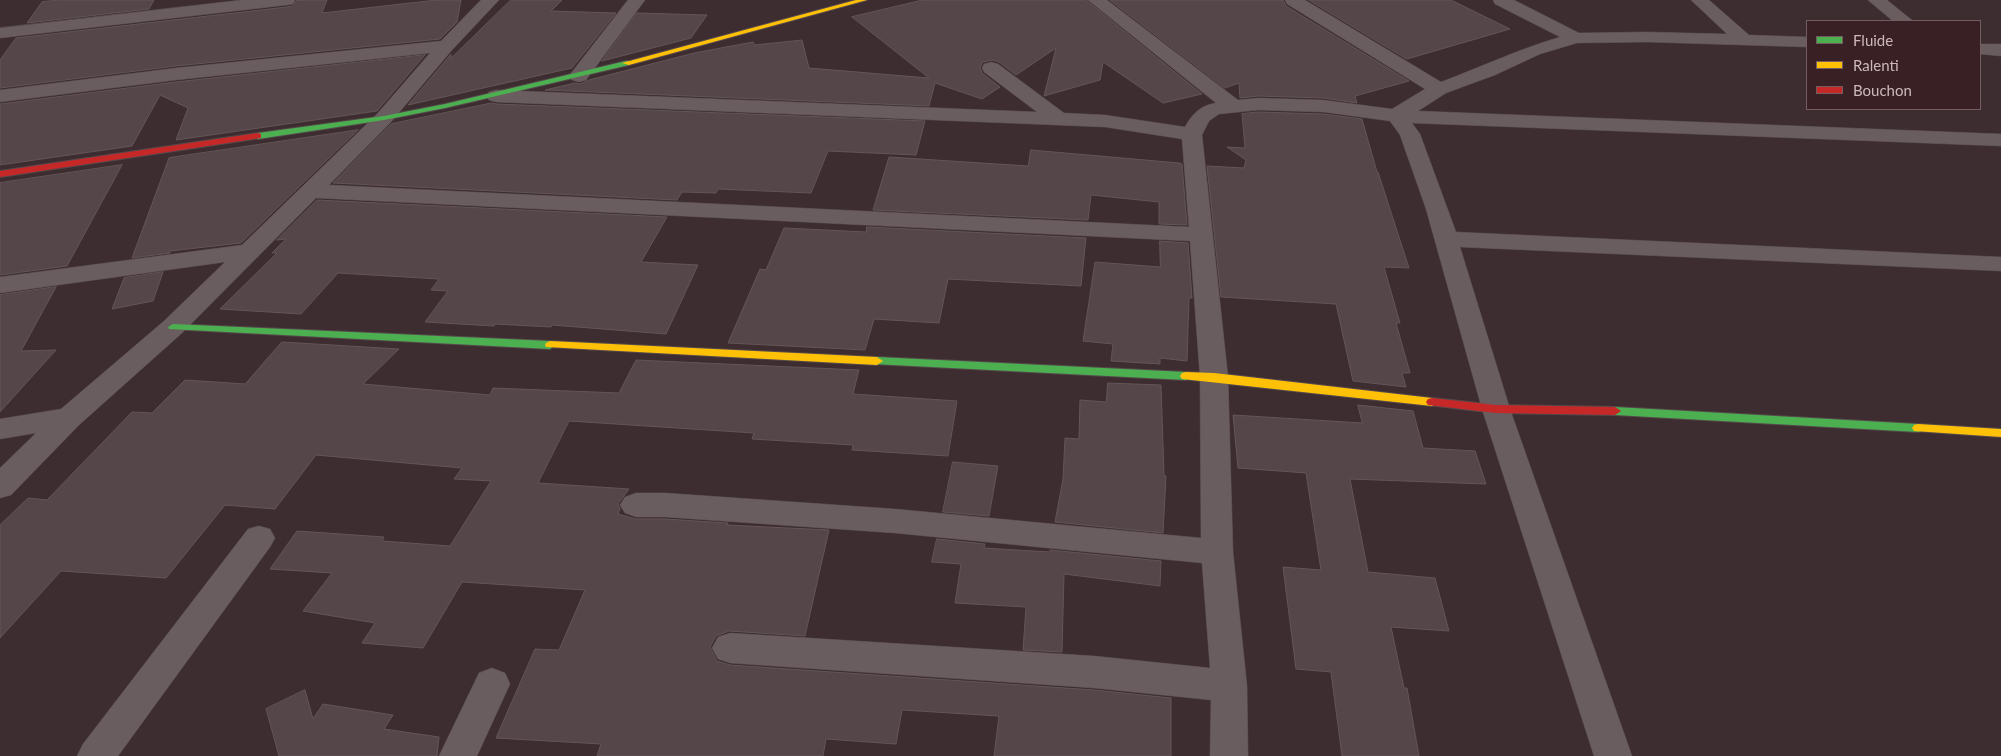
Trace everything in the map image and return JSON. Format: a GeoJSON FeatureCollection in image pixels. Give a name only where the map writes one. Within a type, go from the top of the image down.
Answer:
{"type":"FeatureCollection","features":[{"type":"Feature","properties":{"kind":"street"},"geometry":{"type":"LineString","coordinates":[[0,33],[287,0]]}},
{"type":"Feature","properties":{"kind":"street"},"geometry":{"type":"LineString","coordinates":[[0,487],[70,418],[173,326],[251,251],[384,118],[446,46],[491,0]]}},
{"type":"Feature","properties":{"kind":"street"},"geometry":{"type":"LineString","coordinates":[[578,76],[637,0]]}},
{"type":"Feature","properties":{"kind":"street"},"geometry":{"type":"LineString","coordinates":[[0,174],[384,118],[496,96],[864,0]]}},
{"type":"Feature","properties":{"kind":"street"},"geometry":{"type":"LineString","coordinates":[[1096,0],[1234,107]]}},
{"type":"Feature","properties":{"kind":"street"},"geometry":{"type":"LineString","coordinates":[[1293,0],[1439,89]]}},
{"type":"Feature","properties":{"kind":"street"},"geometry":{"type":"LineString","coordinates":[[1508,4],[1540,0]]}},
{"type":"Feature","properties":{"kind":"street"},"geometry":{"type":"LineString","coordinates":[[1699,0],[1744,40]]}},
{"type":"Feature","properties":{"kind":"street"},"geometry":{"type":"LineString","coordinates":[[1876,0],[1903,20]]}},
{"type":"Feature","properties":{"kind":"street"},"geometry":{"type":"LineString","coordinates":[[1508,4],[1576,38]]}},
{"type":"Feature","properties":{"kind":"street"},"geometry":{"type":"LineString","coordinates":[[1396,116],[1439,89],[1488,71],[1534,50],[1576,38],[1647,37],[1806,42]]}},
{"type":"Feature","properties":{"kind":"street"},"geometry":{"type":"LineString","coordinates":[[0,96],[176,74],[446,46]]}},
{"type":"Feature","properties":{"kind":"street"},"geometry":{"type":"LineString","coordinates":[[1981,49],[2001,50]]}},
{"type":"Feature","properties":{"kind":"street"},"geometry":{"type":"LineString","coordinates":[[991,68],[1059,119]]}},
{"type":"Feature","properties":{"kind":"street"},"geometry":{"type":"LineString","coordinates":[[496,96],[1105,121],[1152,127],[1192,135]]}},
{"type":"Feature","properties":{"kind":"street"},"geometry":{"type":"LineString","coordinates":[[1229,756],[1229,686],[1217,552],[1214,377],[1192,135],[1200,118],[1214,109],[1258,104],[1323,106],[1396,116],[2001,140]]}},
{"type":"Feature","properties":{"kind":"street"},"geometry":{"type":"LineString","coordinates":[[1396,116],[1410,134],[1446,238],[1496,410],[1613,756]]}},
{"type":"Feature","properties":{"kind":"street"},"geometry":{"type":"LineString","coordinates":[[309,191],[1202,235]]}},
{"type":"Feature","properties":{"kind":"street"},"geometry":{"type":"LineString","coordinates":[[1446,238],[2001,264]]}},
{"type":"Feature","properties":{"kind":"street"},"geometry":{"type":"LineString","coordinates":[[0,285],[251,251]]}},
{"type":"Feature","properties":{"kind":"street"},"geometry":{"type":"LineString","coordinates":[[173,326],[1214,377],[1496,410],[1641,412],[2001,433]]}},
{"type":"Feature","properties":{"kind":"street"},"geometry":{"type":"LineString","coordinates":[[0,429],[70,418]]}},
{"type":"Feature","properties":{"kind":"street"},"geometry":{"type":"LineString","coordinates":[[636,505],[665,505],[895,522],[1217,552]]}},
{"type":"Feature","properties":{"kind":"street"},"geometry":{"type":"LineString","coordinates":[[96,756],[259,538]]}},
{"type":"Feature","properties":{"kind":"street"},"geometry":{"type":"LineString","coordinates":[[730,648],[1094,672],[1229,686]]}},
{"type":"Feature","properties":{"kind":"street"},"geometry":{"type":"LineString","coordinates":[[458,756],[492,684]]}},
{"type":"Feature","properties":{"kind":"building"},"geometry":{"type":"Polygon","coordinates":[[[59,0],[154,0],[149,9],[27,23],[42,2],[59,0]]]}},
{"type":"Feature","properties":{"kind":"building"},"geometry":{"type":"Polygon","coordinates":[[[327,0],[322,13],[437,0],[461,0],[457,22],[440,39],[176,66],[0,88],[0,60],[16,38],[287,7],[293,6],[296,1],[327,0]]]}},
{"type":"Feature","properties":{"kind":"building"},"geometry":{"type":"Polygon","coordinates":[[[511,0],[562,0],[551,11],[616,13],[572,68],[408,105],[451,54],[451,58],[511,0]]]}},
{"type":"Feature","properties":{"kind":"building"},"geometry":{"type":"Polygon","coordinates":[[[923,0],[1086,0],[1202,94],[1163,103],[1103,62],[1100,80],[1044,96],[1056,48],[1016,75],[999,62],[992,60],[983,62],[980,67],[982,73],[1000,87],[982,99],[935,83],[929,106],[545,90],[575,83],[580,84],[694,53],[753,42],[755,45],[802,40],[809,68],[929,78],[852,17],[923,0]]]}},
{"type":"Feature","properties":{"kind":"building"},"geometry":{"type":"Polygon","coordinates":[[[1110,0],[1283,0],[1286,6],[1409,81],[1355,96],[1357,103],[1323,98],[1258,96],[1240,98],[1239,83],[1225,88],[1110,0]]]}},
{"type":"Feature","properties":{"kind":"building"},"geometry":{"type":"Polygon","coordinates":[[[1309,0],[1451,0],[1510,29],[1407,59],[1309,0]]]}},
{"type":"Feature","properties":{"kind":"building"},"geometry":{"type":"Polygon","coordinates":[[[637,13],[707,15],[691,38],[602,61],[637,13]]]}},
{"type":"Feature","properties":{"kind":"building"},"geometry":{"type":"Polygon","coordinates":[[[425,55],[377,111],[176,140],[188,108],[160,95],[132,146],[0,165],[0,104],[176,82],[425,55]]]}},
{"type":"Feature","properties":{"kind":"building"},"geometry":{"type":"Polygon","coordinates":[[[492,103],[925,121],[916,155],[828,151],[811,193],[718,189],[716,193],[682,192],[677,200],[333,183],[391,124],[492,103]]]}},
{"type":"Feature","properties":{"kind":"building"},"geometry":{"type":"Polygon","coordinates":[[[1258,112],[1323,114],[1362,119],[1377,172],[1409,268],[1384,267],[1400,323],[1396,323],[1410,373],[1402,373],[1406,387],[1353,381],[1336,304],[1221,297],[1207,166],[1244,168],[1246,160],[1227,147],[1245,148],[1242,114],[1258,112]]]}},
{"type":"Feature","properties":{"kind":"building"},"geometry":{"type":"Polygon","coordinates":[[[358,130],[241,243],[170,251],[170,253],[132,258],[169,158],[358,130]]]}},
{"type":"Feature","properties":{"kind":"building"},"geometry":{"type":"Polygon","coordinates":[[[1031,150],[1182,164],[1187,225],[1159,224],[1159,202],[1091,195],[1088,220],[873,210],[889,157],[1028,166],[1031,150]]]}},
{"type":"Feature","properties":{"kind":"building"},"geometry":{"type":"Polygon","coordinates":[[[122,165],[67,266],[0,275],[0,183],[122,165]]]}},
{"type":"Feature","properties":{"kind":"building"},"geometry":{"type":"Polygon","coordinates":[[[317,200],[667,217],[641,262],[698,265],[666,334],[552,325],[551,327],[495,324],[494,326],[425,322],[448,291],[431,290],[439,279],[338,273],[301,314],[220,309],[277,253],[272,253],[286,239],[277,240],[317,200]]]}},
{"type":"Feature","properties":{"kind":"building"},"geometry":{"type":"Polygon","coordinates":[[[867,227],[1086,238],[1081,286],[948,279],[939,323],[874,319],[865,350],[728,343],[760,269],[766,270],[784,228],[866,232],[867,227]]]}},
{"type":"Feature","properties":{"kind":"building"},"geometry":{"type":"Polygon","coordinates":[[[1160,241],[1188,243],[1192,298],[1189,298],[1187,361],[1160,358],[1160,364],[1111,361],[1113,344],[1083,341],[1095,262],[1160,267],[1160,241]]]}},
{"type":"Feature","properties":{"kind":"building"},"geometry":{"type":"Polygon","coordinates":[[[163,272],[153,301],[112,309],[124,278],[163,272]]]}},
{"type":"Feature","properties":{"kind":"building"},"geometry":{"type":"Polygon","coordinates":[[[56,287],[21,351],[56,350],[0,412],[0,295],[56,287]]]}},
{"type":"Feature","properties":{"kind":"building"},"geometry":{"type":"Polygon","coordinates":[[[282,342],[399,349],[363,384],[490,395],[493,388],[619,393],[636,360],[859,370],[853,394],[957,401],[948,456],[852,450],[853,445],[752,439],[754,433],[569,421],[538,483],[629,489],[618,504],[620,509],[618,514],[636,519],[665,519],[728,523],[727,525],[829,530],[805,636],[729,631],[716,636],[710,647],[717,661],[730,665],[1094,690],[1171,698],[1171,756],[994,756],[999,716],[902,710],[896,744],[826,739],[823,756],[597,756],[601,744],[496,738],[535,649],[559,650],[585,590],[462,582],[423,648],[362,643],[375,623],[303,611],[332,573],[270,569],[297,531],[384,537],[382,541],[450,546],[491,481],[454,479],[462,468],[316,455],[275,509],[225,505],[166,578],[61,571],[0,638],[0,525],[28,498],[47,500],[132,412],[152,413],[185,380],[245,384],[282,342]]]}},
{"type":"Feature","properties":{"kind":"building"},"geometry":{"type":"Polygon","coordinates":[[[1108,383],[1161,385],[1164,475],[1166,476],[1163,533],[1055,522],[1063,479],[1065,438],[1079,439],[1080,400],[1106,402],[1108,383]]]}},
{"type":"Feature","properties":{"kind":"building"},"geometry":{"type":"Polygon","coordinates":[[[1358,405],[1413,411],[1423,448],[1475,451],[1486,484],[1350,479],[1368,572],[1435,578],[1449,631],[1391,627],[1404,688],[1407,688],[1419,756],[1342,756],[1331,672],[1296,669],[1283,567],[1321,570],[1306,473],[1238,468],[1233,415],[1362,423],[1358,405]]]}},
{"type":"Feature","properties":{"kind":"building"},"geometry":{"type":"Polygon","coordinates":[[[953,462],[998,466],[989,516],[943,512],[953,462]]]}},
{"type":"Feature","properties":{"kind":"building"},"geometry":{"type":"Polygon","coordinates":[[[937,539],[985,544],[984,548],[1050,552],[1050,550],[1161,561],[1160,586],[1064,574],[1062,652],[1023,650],[1026,607],[955,603],[961,564],[932,562],[937,539]]]}},
{"type":"Feature","properties":{"kind":"building"},"geometry":{"type":"Polygon","coordinates":[[[305,690],[313,719],[323,704],[393,715],[384,729],[439,737],[437,756],[279,756],[266,709],[305,690]]]}},
{"type":"Feature","properties":{"kind":"traffic: fast"},"geometry":{"type":"LineString","coordinates":[[258,136],[384,118],[445,106],[626,63]]}},
{"type":"Feature","properties":{"kind":"traffic: fast"},"geometry":{"type":"LineString","coordinates":[[173,327],[550,345]]}},
{"type":"Feature","properties":{"kind":"traffic: fast"},"geometry":{"type":"LineString","coordinates":[[877,361],[1186,376]]}},
{"type":"Feature","properties":{"kind":"traffic: fast"},"geometry":{"type":"LineString","coordinates":[[1615,411],[1918,428]]}},
{"type":"Feature","properties":{"kind":"traffic: slow"},"geometry":{"type":"LineString","coordinates":[[626,63],[864,0]]}},
{"type":"Feature","properties":{"kind":"traffic: slow"},"geometry":{"type":"LineString","coordinates":[[550,345],[877,361]]}},
{"type":"Feature","properties":{"kind":"traffic: slow"},"geometry":{"type":"LineString","coordinates":[[1186,376],[1214,377],[1432,402]]}},
{"type":"Feature","properties":{"kind":"traffic: slow"},"geometry":{"type":"LineString","coordinates":[[1918,428],[2001,433]]}},
{"type":"Feature","properties":{"kind":"traffic: jam"},"geometry":{"type":"LineString","coordinates":[[0,174],[258,136]]}},
{"type":"Feature","properties":{"kind":"traffic: jam"},"geometry":{"type":"LineString","coordinates":[[1432,402],[1496,409],[1615,411]]}}]}
